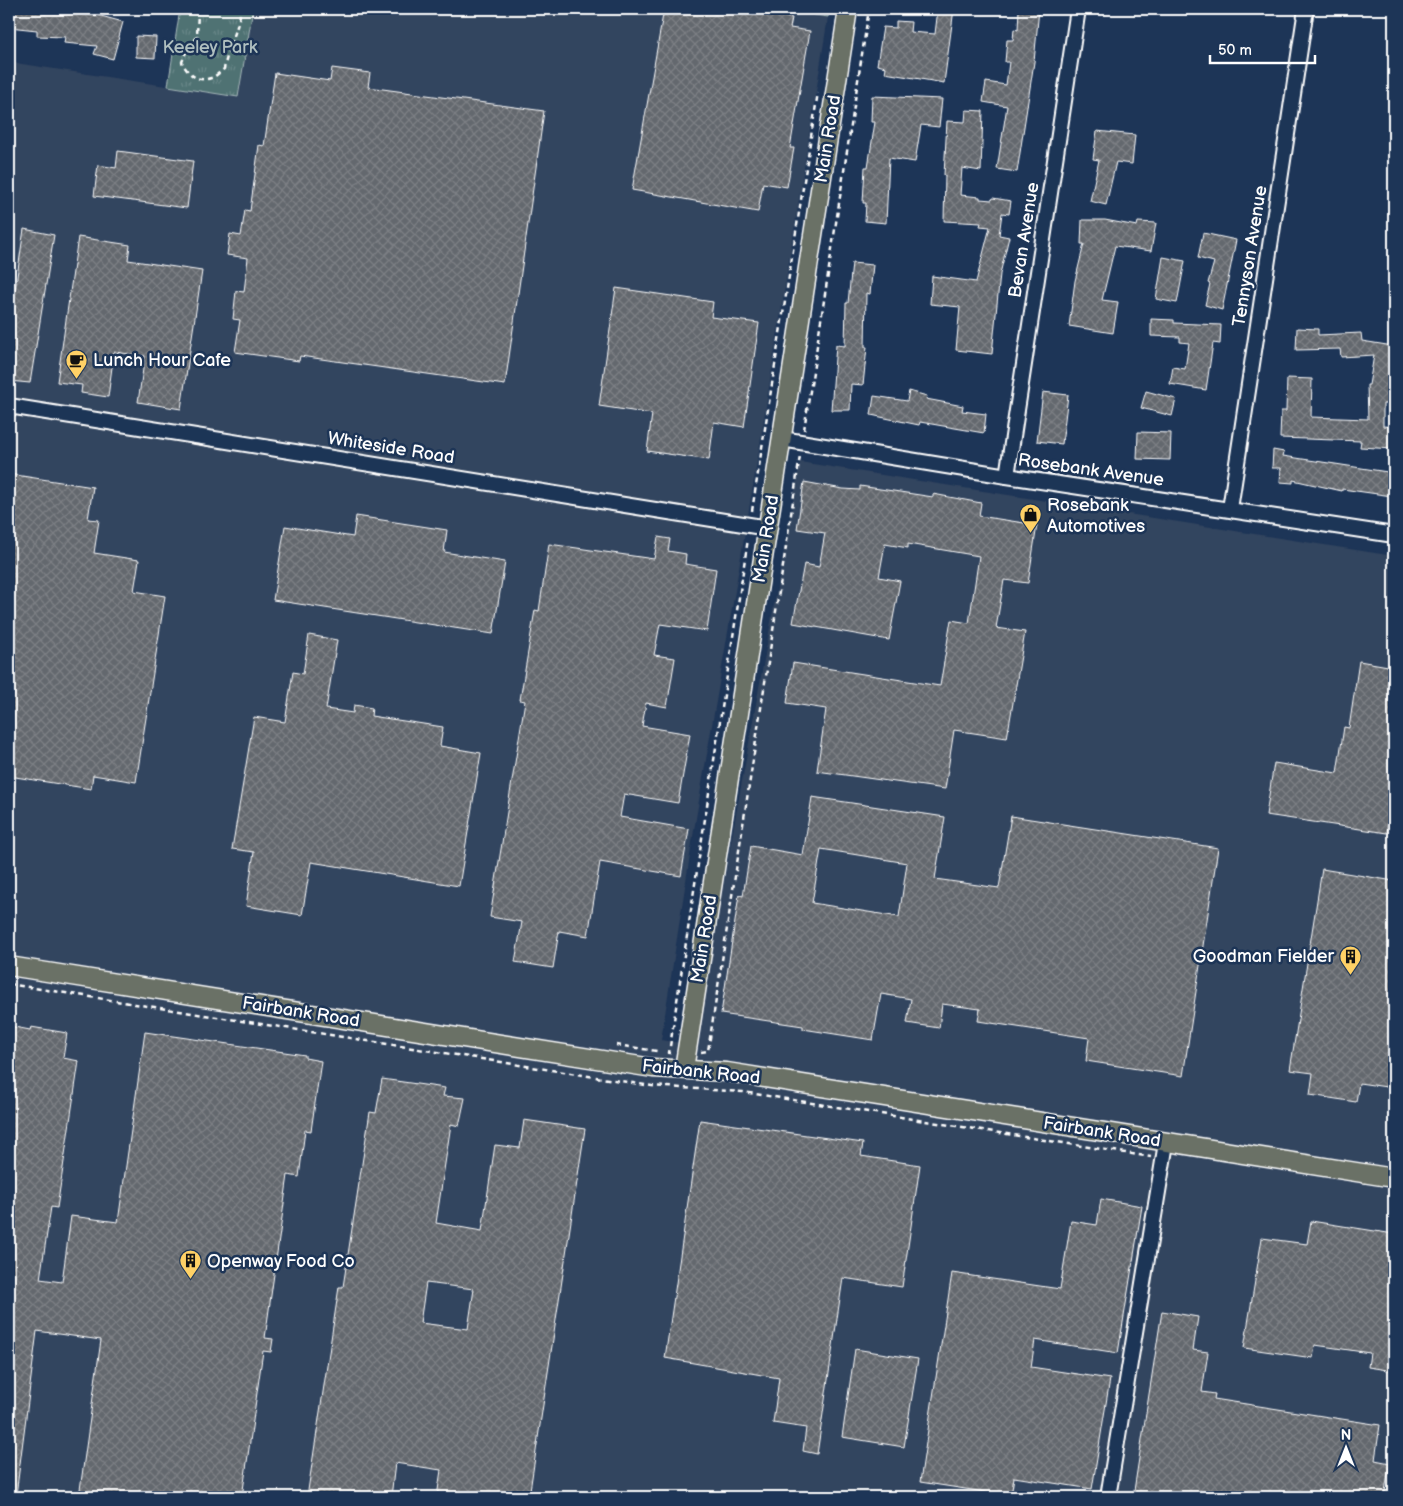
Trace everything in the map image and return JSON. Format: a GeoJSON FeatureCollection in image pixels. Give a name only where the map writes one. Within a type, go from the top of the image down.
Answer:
{"type":"FeatureCollection","features":[{"type":"Feature","properties":{"kind":"main road","name":"Main Road"},"geometry":{"type":"LineString","coordinates":[[684,1070],[848,9]]}},
{"type":"Feature","properties":{"kind":"main road","name":"Fairbank Road"},"geometry":{"type":"LineString","coordinates":[[9,966],[653,1068],[727,1072],[1394,1178]]}},
{"type":"Feature","properties":{"kind":"street","name":"Bevan Avenue"},"geometry":{"type":"LineString","coordinates":[[1007,476],[1078,9]]}},
{"type":"Feature","properties":{"kind":"street","name":"Tennyson Avenue"},"geometry":{"type":"LineString","coordinates":[[1230,509],[1306,9]]}},
{"type":"Feature","properties":{"kind":"street","name":"Whiteside Road"},"geometry":{"type":"LineString","coordinates":[[9,406],[768,528]]}},
{"type":"Feature","properties":{"kind":"street","name":"Rosebank Avenue"},"geometry":{"type":"LineString","coordinates":[[782,439],[1007,476],[1394,535]]}},
{"type":"Feature","properties":{"kind":"street"},"geometry":{"type":"LineString","coordinates":[[1108,1497],[1166,1143]]}},
{"type":"Feature","properties":{"kind":"path"},"geometry":{"type":"LineString","coordinates":[[139,9],[148,13],[158,14],[169,9]]}},
{"type":"Feature","properties":{"kind":"path"},"geometry":{"type":"LineString","coordinates":[[198,9],[197,37],[186,52],[182,62],[187,72],[199,79],[211,78],[224,69],[227,55],[237,31],[242,9]]}},
{"type":"Feature","properties":{"kind":"path"},"geometry":{"type":"LineString","coordinates":[[687,1052],[708,1051],[869,9]]}},
{"type":"Feature","properties":{"kind":"shaded area"},"geometry":{"type":"Polygon","coordinates":[[[253,9],[778,9],[828,17],[757,463],[694,830],[661,1040],[694,1045],[800,462],[1394,556],[1394,1497],[9,1497],[9,62],[238,97],[253,9]]]}},
{"type":"Feature","properties":{"kind":"green space","name":"Keeley Park"},"geometry":{"type":"Polygon","coordinates":[[[180,9],[253,9],[238,97],[168,86],[180,9]]]}},
{"type":"Feature","properties":{"kind":"green space"},"geometry":{"type":"Polygon","coordinates":[[[778,9],[829,9],[828,17],[778,9]]]}},
{"type":"Feature","properties":{"kind":"building"},"geometry":{"type":"Polygon","coordinates":[[[9,9],[60,9],[60,12],[101,16],[123,22],[113,59],[94,54],[97,46],[64,43],[65,37],[37,36],[37,30],[9,27],[9,9]]]}},
{"type":"Feature","properties":{"kind":"building"},"geometry":{"type":"Polygon","coordinates":[[[664,9],[738,9],[792,18],[790,28],[810,31],[790,148],[794,148],[787,187],[763,183],[758,212],[632,190],[664,9]]]}},
{"type":"Feature","properties":{"kind":"building"},"geometry":{"type":"Polygon","coordinates":[[[938,9],[954,9],[944,83],[885,73],[886,67],[877,65],[883,27],[896,28],[896,21],[911,22],[910,32],[935,34],[938,9]]]}},
{"type":"Feature","properties":{"kind":"building"},"geometry":{"type":"Polygon","coordinates":[[[1019,9],[1039,9],[1034,62],[1017,172],[997,169],[1007,106],[983,102],[986,82],[1006,85],[1009,62],[1005,62],[1007,40],[1013,40],[1014,29],[1018,30],[1019,9]]]}},
{"type":"Feature","properties":{"kind":"building"},"geometry":{"type":"Polygon","coordinates":[[[136,36],[156,37],[155,58],[136,57],[136,36]]]}},
{"type":"Feature","properties":{"kind":"building"},"geometry":{"type":"Polygon","coordinates":[[[332,68],[370,73],[368,87],[544,111],[505,385],[300,356],[299,361],[235,352],[240,320],[233,319],[236,291],[244,292],[248,258],[227,255],[230,234],[241,236],[245,210],[250,211],[259,145],[264,146],[275,73],[330,81],[332,68]]]}},
{"type":"Feature","properties":{"kind":"building"},"geometry":{"type":"Polygon","coordinates":[[[872,96],[942,99],[939,127],[921,125],[915,162],[889,158],[886,223],[865,221],[866,203],[863,203],[865,167],[868,167],[875,122],[871,122],[872,96]]]}},
{"type":"Feature","properties":{"kind":"building"},"geometry":{"type":"Polygon","coordinates":[[[966,110],[983,111],[981,171],[962,168],[960,195],[980,197],[980,199],[992,200],[993,198],[1011,201],[1009,214],[1002,213],[999,235],[1009,237],[1000,274],[992,354],[956,350],[960,307],[930,304],[932,276],[976,282],[990,227],[980,226],[981,223],[944,221],[947,121],[965,122],[966,110]]]}},
{"type":"Feature","properties":{"kind":"building"},"geometry":{"type":"Polygon","coordinates":[[[1097,131],[1135,135],[1132,164],[1116,162],[1106,205],[1090,201],[1099,160],[1093,159],[1097,131]]]}},
{"type":"Feature","properties":{"kind":"building"},"geometry":{"type":"Polygon","coordinates":[[[118,151],[193,161],[187,208],[94,196],[98,165],[116,168],[118,151]]]}},
{"type":"Feature","properties":{"kind":"building"},"geometry":{"type":"Polygon","coordinates":[[[1082,220],[1105,220],[1137,226],[1138,222],[1156,223],[1151,251],[1115,246],[1102,300],[1118,302],[1113,333],[1069,326],[1075,281],[1084,244],[1081,244],[1082,220]]]}},
{"type":"Feature","properties":{"kind":"building"},"geometry":{"type":"Polygon","coordinates":[[[24,229],[54,235],[30,383],[9,381],[9,304],[13,304],[24,229]]]}},
{"type":"Feature","properties":{"kind":"building"},"geometry":{"type":"Polygon","coordinates":[[[1203,233],[1236,240],[1222,310],[1205,305],[1210,284],[1208,283],[1214,262],[1198,258],[1203,233]]]}},
{"type":"Feature","properties":{"kind":"building"},"geometry":{"type":"Polygon","coordinates":[[[78,237],[130,245],[128,260],[202,271],[181,409],[138,402],[145,356],[114,352],[108,397],[81,393],[82,385],[57,382],[78,237]]]}},
{"type":"Feature","properties":{"kind":"building"},"geometry":{"type":"Polygon","coordinates":[[[1163,257],[1185,261],[1177,303],[1156,299],[1163,257]]]}},
{"type":"Feature","properties":{"kind":"building"},"geometry":{"type":"Polygon","coordinates":[[[852,263],[873,265],[870,294],[866,293],[865,347],[867,347],[863,385],[851,384],[850,410],[831,410],[836,345],[845,346],[846,303],[848,303],[852,263]]]}},
{"type":"Feature","properties":{"kind":"building"},"geometry":{"type":"Polygon","coordinates":[[[616,288],[713,302],[711,317],[759,323],[744,427],[714,422],[709,460],[647,451],[652,414],[599,406],[616,288]]]}},
{"type":"Feature","properties":{"kind":"building"},"geometry":{"type":"Polygon","coordinates":[[[1151,319],[1174,320],[1174,323],[1221,325],[1220,344],[1213,343],[1206,390],[1170,384],[1173,367],[1185,369],[1189,343],[1180,342],[1180,337],[1151,336],[1151,319]]]}},
{"type":"Feature","properties":{"kind":"building"},"geometry":{"type":"Polygon","coordinates":[[[1297,328],[1318,329],[1318,335],[1361,333],[1362,341],[1393,346],[1391,355],[1394,355],[1394,404],[1383,404],[1383,426],[1394,427],[1394,449],[1360,447],[1361,441],[1280,438],[1281,411],[1286,411],[1287,378],[1312,379],[1311,417],[1368,419],[1367,385],[1369,385],[1374,355],[1341,357],[1340,349],[1296,350],[1297,328]]]}},
{"type":"Feature","properties":{"kind":"building"},"geometry":{"type":"Polygon","coordinates":[[[909,391],[927,396],[926,399],[963,406],[962,411],[986,414],[984,433],[920,422],[919,425],[871,415],[874,396],[907,401],[909,391]]]}},
{"type":"Feature","properties":{"kind":"building"},"geometry":{"type":"Polygon","coordinates":[[[1146,391],[1176,399],[1172,416],[1141,408],[1146,391]]]}},
{"type":"Feature","properties":{"kind":"building"},"geometry":{"type":"Polygon","coordinates":[[[1043,392],[1068,395],[1062,444],[1037,441],[1043,392]]]}},
{"type":"Feature","properties":{"kind":"building"},"geometry":{"type":"Polygon","coordinates":[[[1138,432],[1171,433],[1170,460],[1137,459],[1138,432]]]}},
{"type":"Feature","properties":{"kind":"building"},"geometry":{"type":"Polygon","coordinates":[[[1273,450],[1284,452],[1283,456],[1394,473],[1392,496],[1342,489],[1342,491],[1293,480],[1293,483],[1280,482],[1281,468],[1272,468],[1273,450]]]}},
{"type":"Feature","properties":{"kind":"building"},"geometry":{"type":"Polygon","coordinates":[[[9,474],[93,487],[88,519],[99,520],[94,553],[139,560],[134,591],[165,596],[136,782],[93,775],[91,789],[9,776],[9,474]]]}},
{"type":"Feature","properties":{"kind":"building"},"geometry":{"type":"Polygon","coordinates":[[[804,482],[843,489],[860,490],[860,486],[933,497],[933,494],[981,503],[979,516],[1037,525],[1028,583],[1004,580],[996,628],[1025,632],[1007,738],[954,730],[945,789],[817,771],[826,709],[787,703],[793,663],[940,686],[951,620],[969,623],[979,556],[908,544],[908,548],[885,544],[879,577],[900,581],[889,640],[793,623],[804,564],[819,567],[825,533],[797,529],[804,482]]]}},
{"type":"Feature","properties":{"kind":"building"},"geometry":{"type":"Polygon","coordinates":[[[356,516],[447,530],[444,552],[505,562],[493,634],[273,600],[285,526],[353,537],[356,516]]]}},
{"type":"Feature","properties":{"kind":"building"},"geometry":{"type":"Polygon","coordinates":[[[658,537],[670,539],[668,551],[686,554],[685,564],[716,569],[707,631],[660,624],[654,655],[675,658],[667,707],[646,703],[642,726],[690,734],[678,803],[624,794],[620,817],[689,829],[681,876],[600,862],[588,936],[559,931],[553,968],[515,962],[522,922],[490,917],[525,701],[520,700],[535,610],[539,611],[549,544],[654,559],[658,537]]]}},
{"type":"Feature","properties":{"kind":"building"},"geometry":{"type":"Polygon","coordinates":[[[309,635],[337,640],[326,709],[353,713],[354,705],[372,708],[371,716],[443,727],[440,746],[481,753],[459,886],[311,862],[302,915],[246,906],[254,852],[232,849],[254,717],[285,722],[293,672],[303,674],[309,635]]]}},
{"type":"Feature","properties":{"kind":"building"},"geometry":{"type":"Polygon","coordinates":[[[1359,661],[1394,667],[1394,782],[1387,833],[1266,815],[1274,763],[1337,773],[1344,727],[1349,728],[1359,661]]]}},
{"type":"Feature","properties":{"kind":"building"},"geometry":{"type":"Polygon","coordinates":[[[812,797],[945,817],[935,879],[999,888],[1011,816],[1218,848],[1183,1076],[1086,1061],[1089,1038],[978,1021],[980,1009],[942,1004],[939,1028],[907,1023],[911,999],[881,994],[873,1040],[803,1029],[803,1026],[721,1014],[739,895],[743,896],[751,846],[803,855],[812,797]],[[821,849],[812,903],[899,917],[907,863],[821,849]]]}},
{"type":"Feature","properties":{"kind":"building","name":"Goodman Fielder"},"geometry":{"type":"Polygon","coordinates":[[[1322,869],[1394,881],[1394,1088],[1359,1083],[1356,1102],[1310,1095],[1313,1073],[1290,1070],[1322,869]]]}},
{"type":"Feature","properties":{"kind":"building","name":"Openway Food Co"},"geometry":{"type":"Polygon","coordinates":[[[9,1026],[30,1030],[31,1027],[67,1033],[63,1058],[79,1061],[57,1208],[51,1207],[40,1279],[62,1282],[71,1216],[118,1222],[145,1032],[305,1055],[305,1058],[321,1061],[311,1131],[305,1130],[299,1177],[288,1175],[265,1338],[273,1339],[271,1352],[263,1351],[242,1497],[79,1497],[101,1340],[37,1331],[16,1495],[9,1495],[9,1026]]]}},
{"type":"Feature","properties":{"kind":"building"},"geometry":{"type":"Polygon","coordinates":[[[382,1079],[445,1088],[443,1096],[465,1098],[459,1126],[451,1124],[436,1223],[482,1231],[495,1145],[520,1148],[524,1120],[585,1129],[529,1497],[437,1497],[441,1470],[395,1463],[391,1497],[307,1497],[339,1287],[343,1287],[370,1112],[376,1113],[382,1079]],[[426,1283],[420,1323],[468,1329],[474,1289],[426,1283]]]}},
{"type":"Feature","properties":{"kind":"building"},"geometry":{"type":"Polygon","coordinates":[[[700,1120],[863,1143],[861,1156],[920,1165],[902,1287],[843,1278],[817,1454],[803,1451],[806,1428],[773,1423],[779,1378],[665,1358],[700,1120]]]}},
{"type":"Feature","properties":{"kind":"building"},"geometry":{"type":"Polygon","coordinates":[[[1101,1199],[1142,1206],[1118,1353],[1035,1340],[1031,1367],[1110,1379],[1092,1489],[1014,1477],[1011,1496],[920,1482],[952,1273],[1060,1289],[1071,1221],[1097,1225],[1101,1199]]]}},
{"type":"Feature","properties":{"kind":"building"},"geometry":{"type":"Polygon","coordinates":[[[1311,1221],[1394,1234],[1394,1371],[1368,1367],[1370,1353],[1315,1345],[1313,1358],[1244,1348],[1262,1238],[1307,1244],[1311,1221]]]}},
{"type":"Feature","properties":{"kind":"building"},"geometry":{"type":"Polygon","coordinates":[[[1162,1311],[1198,1317],[1193,1350],[1208,1352],[1202,1392],[1215,1394],[1214,1399],[1380,1425],[1375,1460],[1390,1463],[1384,1497],[1133,1497],[1162,1311]]]}},
{"type":"Feature","properties":{"kind":"building"},"geometry":{"type":"Polygon","coordinates":[[[855,1349],[918,1359],[904,1447],[842,1437],[855,1349]]]}},
{"type":"Feature","properties":{"kind":"place","name":"Lunch Hour Cafe"},"geometry":{"type":"Point","coordinates":[77,379]}},
{"type":"Feature","properties":{"kind":"place","name":"Rosebank Automotives"},"geometry":{"type":"Point","coordinates":[1031,534]}},
{"type":"Feature","properties":{"kind":"place","name":"Goodman Fielder"},"geometry":{"type":"Point","coordinates":[1350,975]}},
{"type":"Feature","properties":{"kind":"place","name":"Openway Food Co"},"geometry":{"type":"Point","coordinates":[191,1280]}}]}
